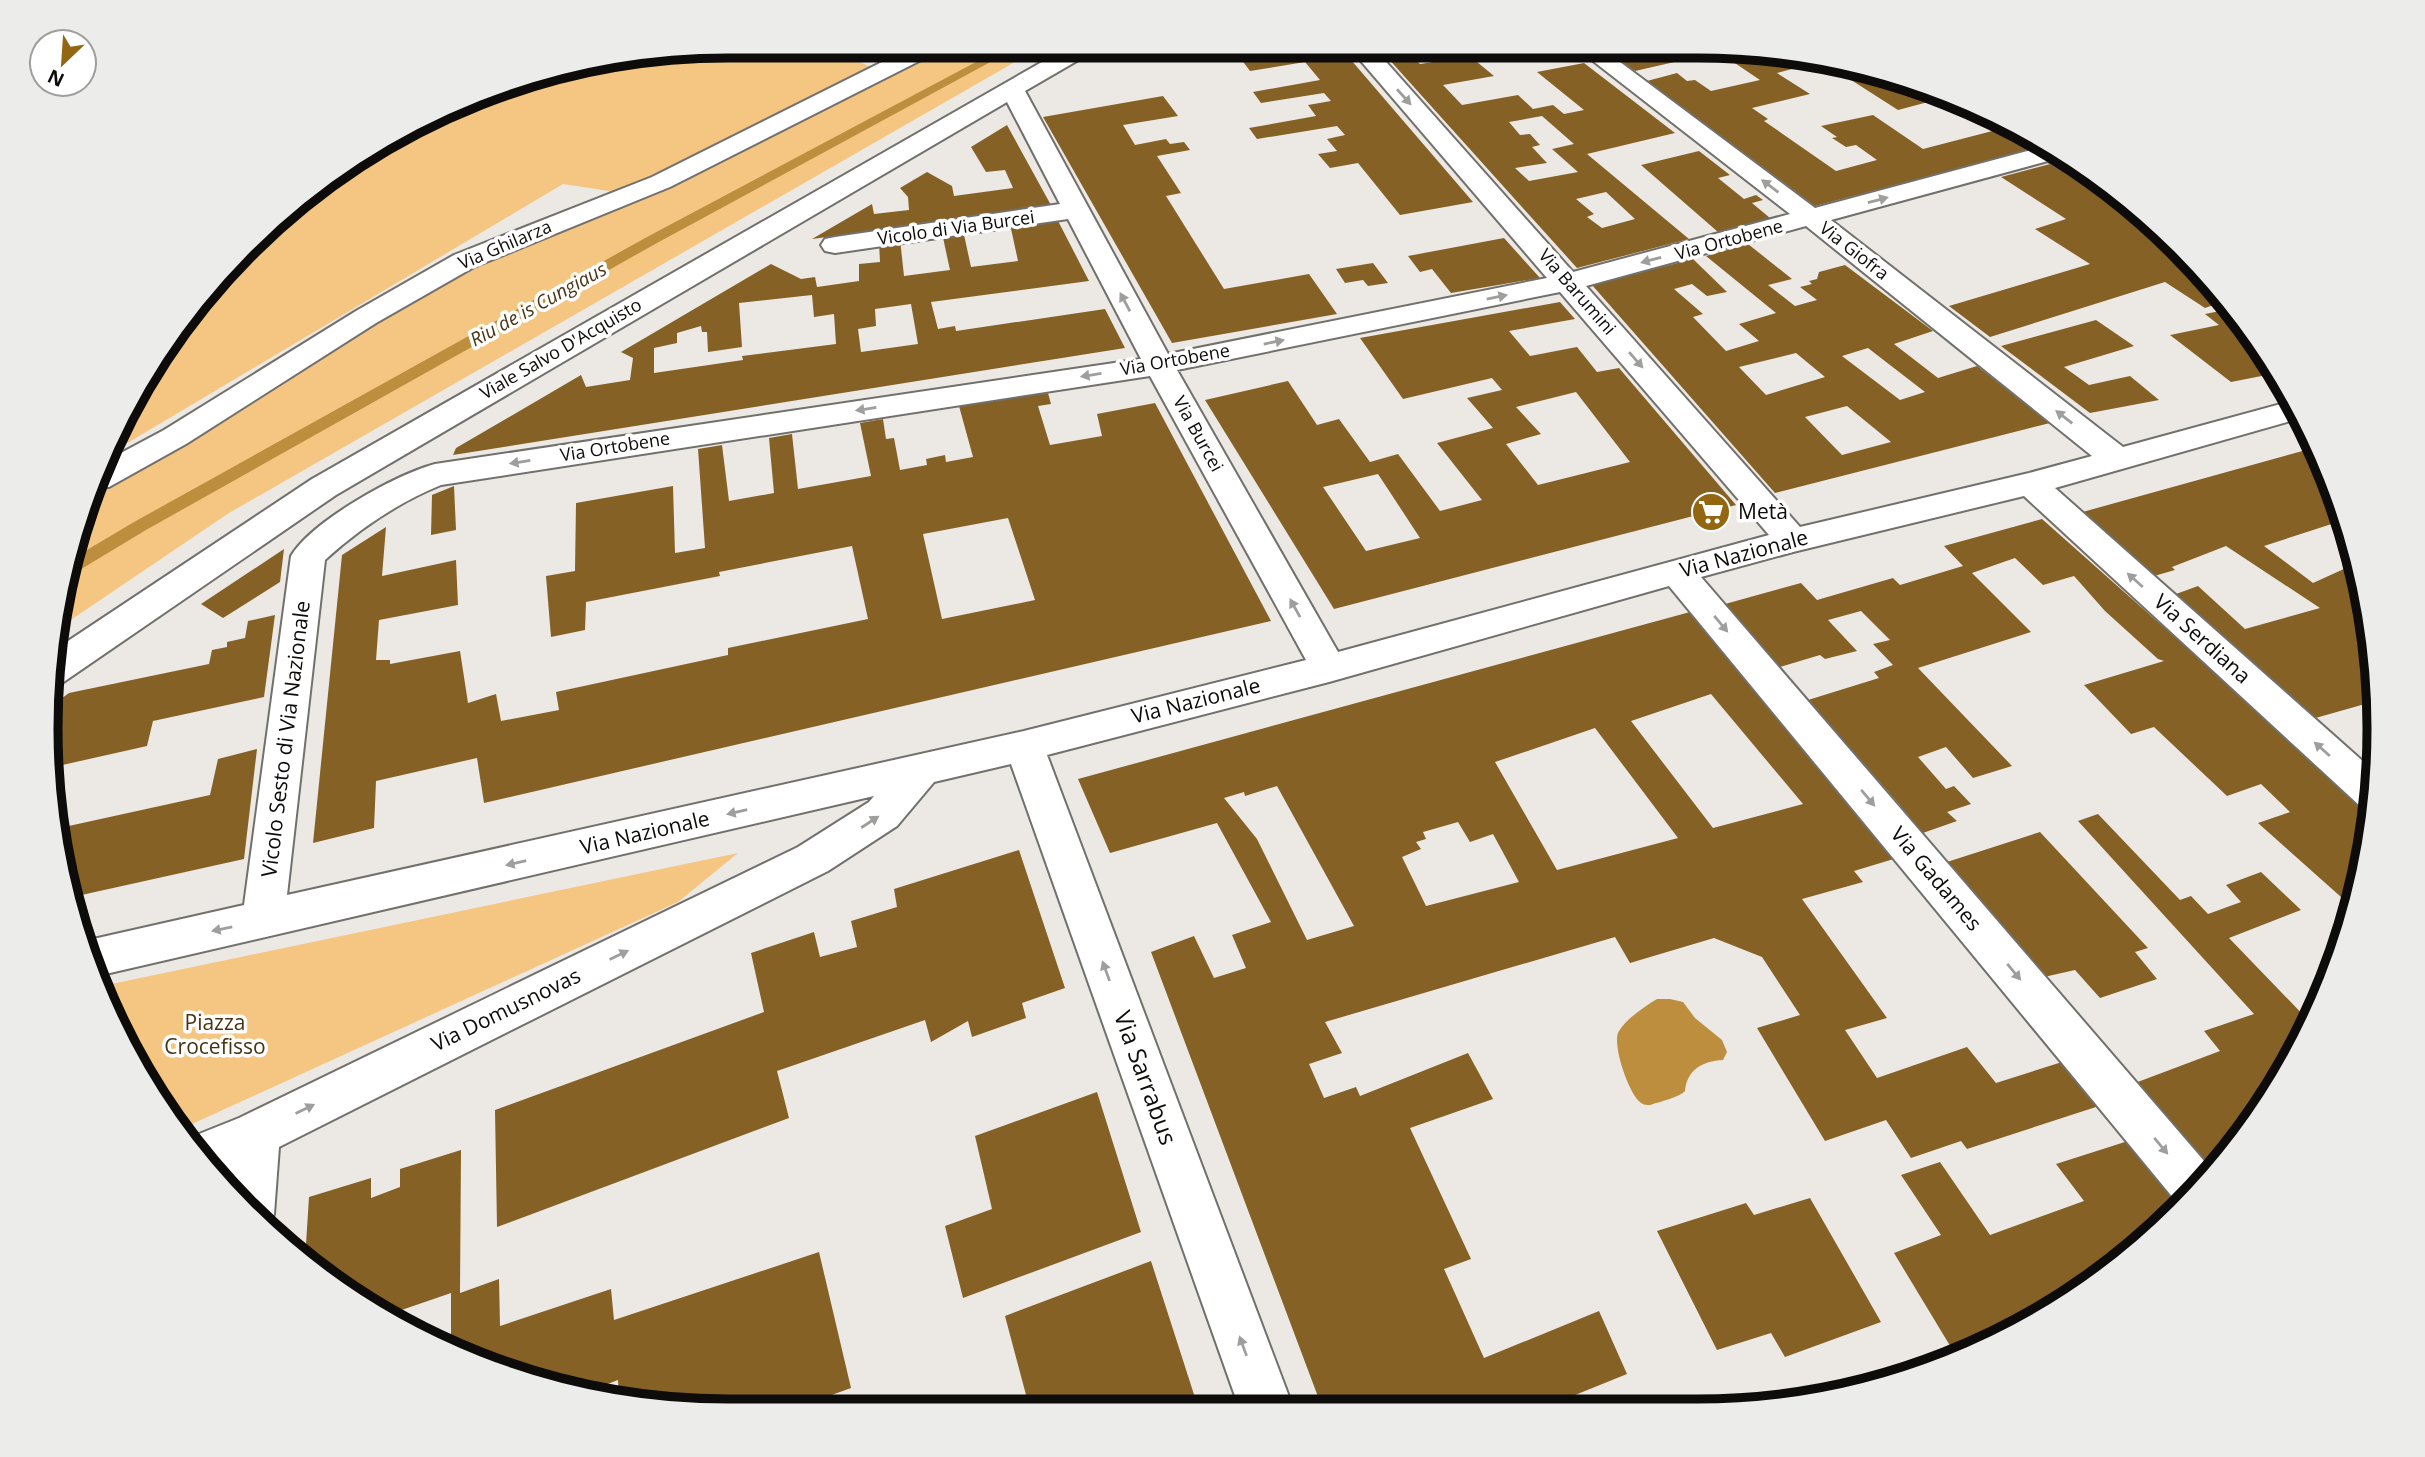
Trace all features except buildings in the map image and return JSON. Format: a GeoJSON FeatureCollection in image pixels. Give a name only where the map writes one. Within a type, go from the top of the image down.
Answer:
{"type":"FeatureCollection","features":[{"type":"Feature","properties":{"kind":"street","name":"Via Ghilarza"},"geometry":{"type":"LineString","coordinates":[[109,473],[175,437],[366,317],[464,261],[661,182],[907,58]]}},
{"type":"Feature","properties":{"kind":"street","name":"Viale Salvo D'Acquisto"},"geometry":{"type":"LineString","coordinates":[[61,665],[324,487],[1065,58]]}},
{"type":"Feature","properties":{"kind":"street","name":"Via Barumini"},"geometry":{"type":"LineString","coordinates":[[1370,58],[1793,540]]}},
{"type":"Feature","properties":{"kind":"street","name":"Via Giofra"},"geometry":{"type":"LineString","coordinates":[[1601,58],[1812,218],[2118,460]]}},
{"type":"Feature","properties":{"kind":"street","name":"Via Burcei"},"geometry":{"type":"LineString","coordinates":[[1012,88],[1159,365],[1329,668]]}},
{"type":"Feature","properties":{"kind":"street","name":"Via Ortobene"},"geometry":{"type":"LineString","coordinates":[[308,556],[321,544],[403,488],[435,475],[1159,365],[1568,282],[2043,155]]}},
{"type":"Feature","properties":{"kind":"street","name":"Vicolo di Via Burcei"},"geometry":{"type":"LineString","coordinates":[[835,245],[1076,210]]}},
{"type":"Feature","properties":{"kind":"street","name":"Via Nazionale"},"geometry":{"type":"LineString","coordinates":[[98,957],[1024,746],[1329,668],[1793,540],[2031,484],[2288,413]]}},
{"type":"Feature","properties":{"kind":"street","name":"Via Serdiana"},"geometry":{"type":"LineString","coordinates":[[2031,484],[2365,786]]}},
{"type":"Feature","properties":{"kind":"street","name":"Vicolo Sesto di Via Nazionale"},"geometry":{"type":"LineString","coordinates":[[263,920],[308,556]]}},
{"type":"Feature","properties":{"kind":"street","name":"Via Gadames"},"geometry":{"type":"LineString","coordinates":[[1677,572],[2191,1182]]}},
{"type":"Feature","properties":{"kind":"street","name":"Via Sarrabus"},"geometry":{"type":"LineString","coordinates":[[1024,746],[1263,1399]]}},
{"type":"Feature","properties":{"kind":"street","name":"Via Domusnovas"},"geometry":{"type":"LineString","coordinates":[[210,1154],[256,1134],[813,859],[883,814],[921,770]]}},
{"type":"Feature","properties":{"kind":"street"},"geometry":{"type":"LineString","coordinates":[[804,797],[813,859]]}},
{"type":"Feature","properties":{"kind":"street"},"geometry":{"type":"LineString","coordinates":[[250,1199],[256,1134]]}},
{"type":"Feature","properties":{"kind":"green space"},"geometry":{"type":"Polygon","coordinates":[[[849,58],[892,75],[924,58],[1022,58],[229,513],[66,623],[81,555],[104,486],[133,474],[440,283],[610,210],[613,200],[609,191],[563,184],[120,447],[171,356],[201,314],[208,313],[213,299],[254,254],[320,196],[393,148],[432,127],[513,93],[598,71],[685,59],[849,58]]]}},
{"type":"Feature","properties":{"kind":"green space","name":"Piazza Crocefisso"},"geometry":{"type":"Polygon","coordinates":[[[738,853],[678,902],[188,1126],[148,1064],[109,985],[738,853]]]}},
{"type":"Feature","properties":{"kind":"shaded area"},"geometry":{"type":"Polygon","coordinates":[[[1657,999],[1683,1002],[1695,1018],[1722,1040],[1727,1052],[1723,1060],[1708,1062],[1692,1072],[1682,1093],[1646,1105],[1636,1097],[1626,1079],[1619,1057],[1617,1037],[1626,1022],[1657,999]]]}},
{"type":"Feature","properties":{"kind":"waterway","name":"Riu de is Cungiaus"},"geometry":{"type":"LineString","coordinates":[[79,563],[652,240],[992,58]]}},
{"type":"Feature","properties":{"kind":"place","name":"Metà"},"geometry":{"type":"Point","coordinates":[1711,512]}}]}
